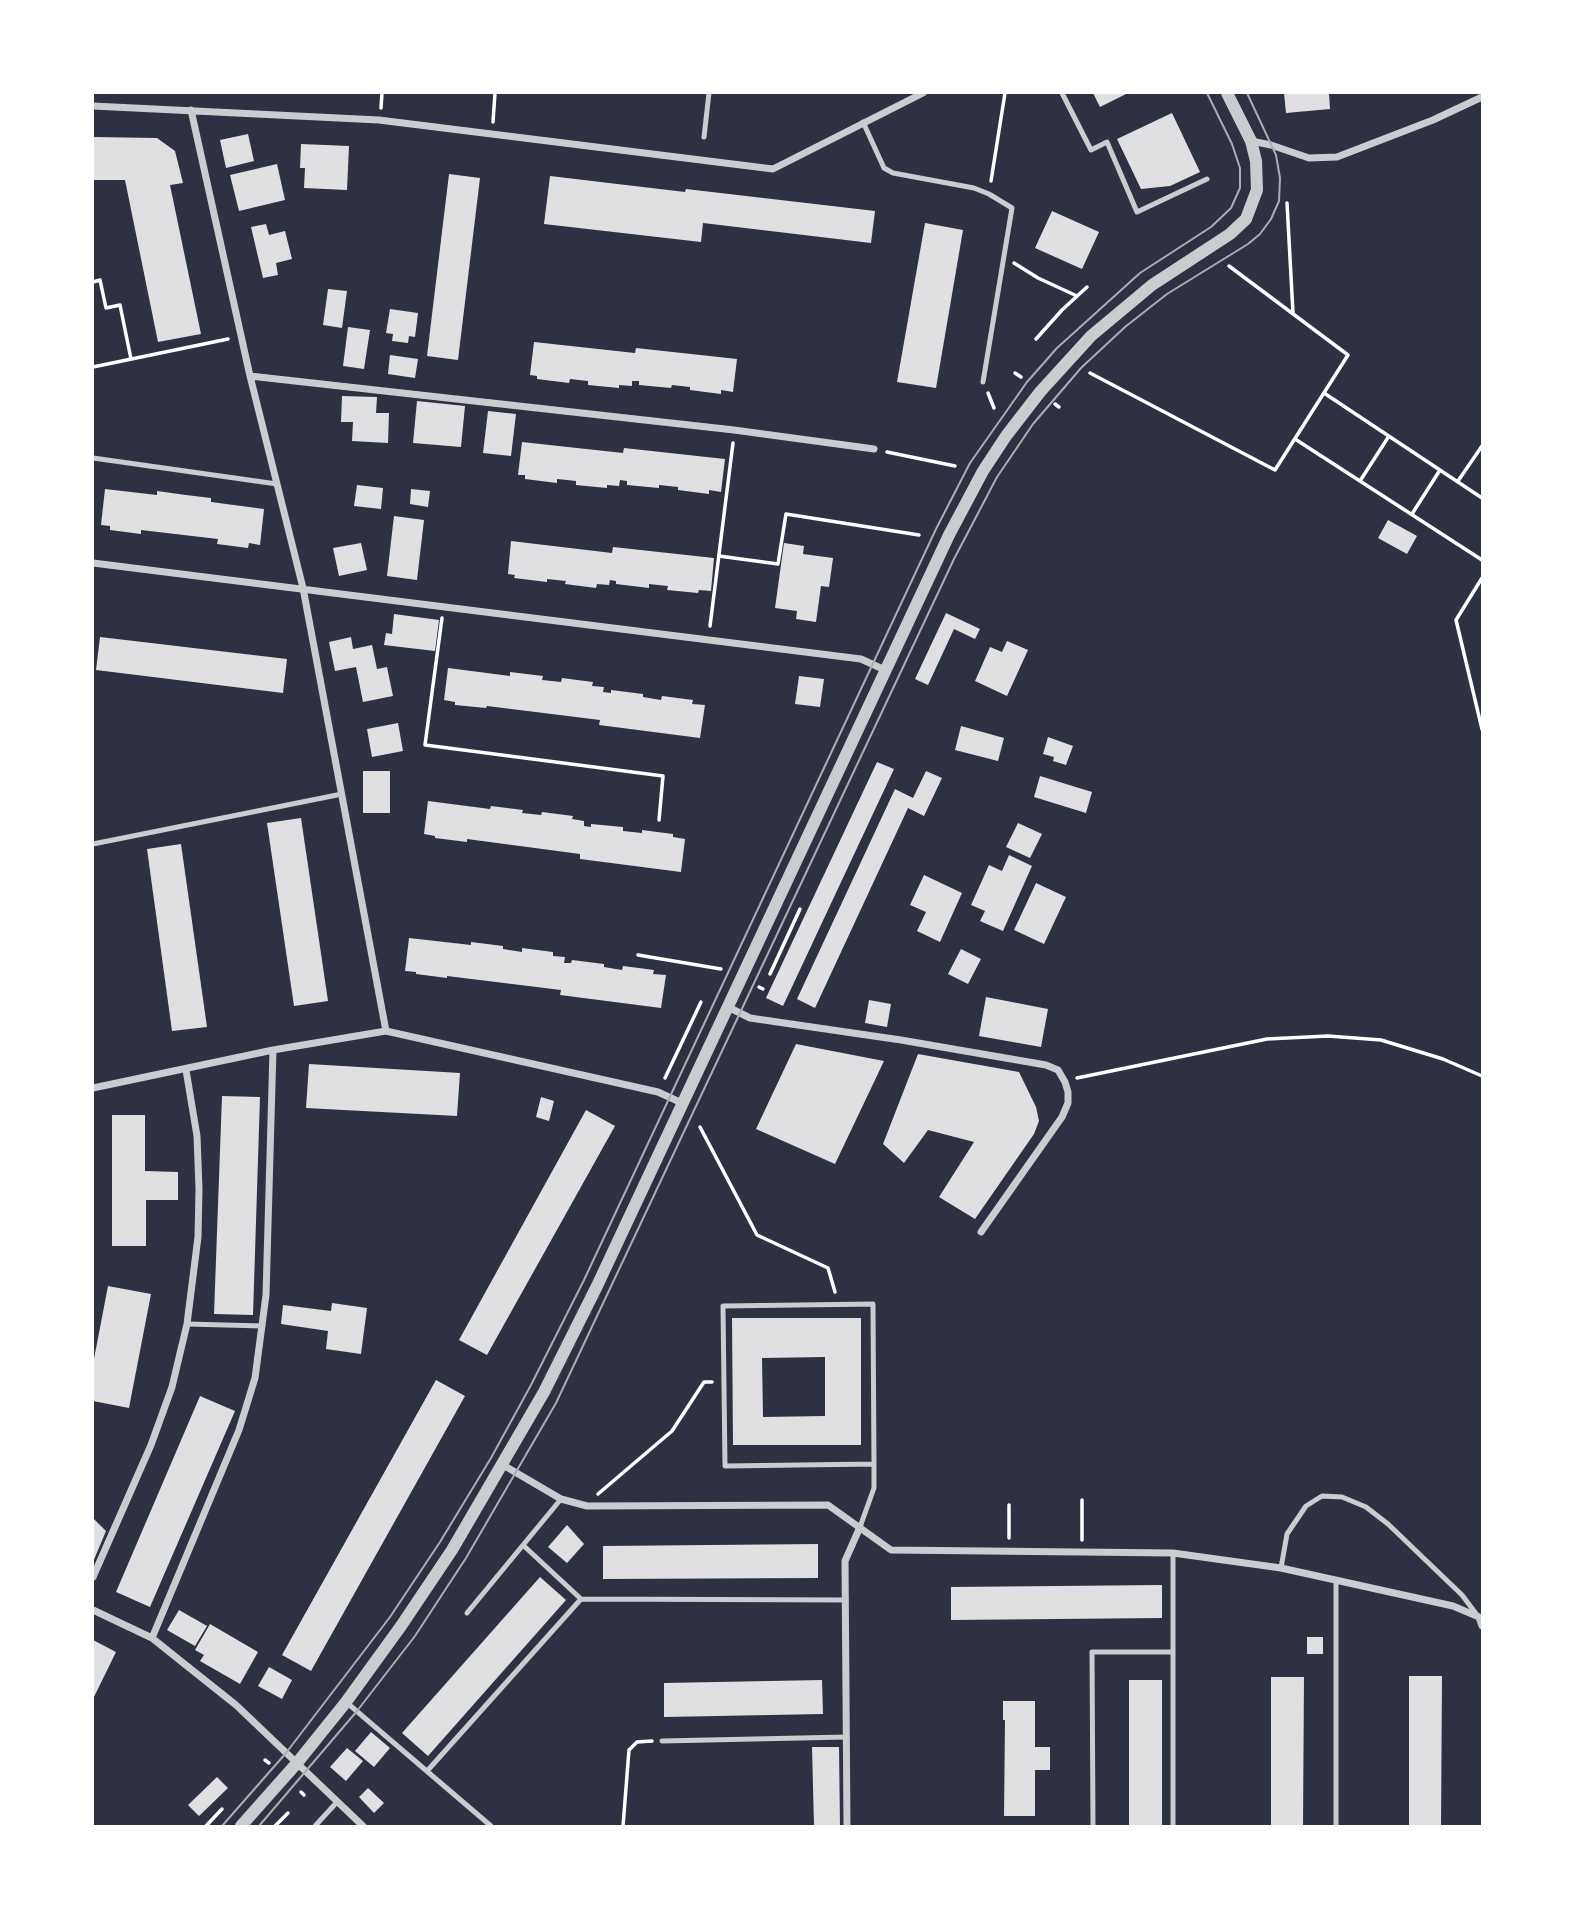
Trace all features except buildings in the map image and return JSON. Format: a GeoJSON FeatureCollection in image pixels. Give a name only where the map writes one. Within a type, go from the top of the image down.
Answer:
{"type":"FeatureCollection","features":[{"type":"Feature","properties":{"kind":"street"},"geometry":{"type":"LineString","coordinates":[[93,106],[379,120],[773,169],[923,93]]}},
{"type":"Feature","properties":{"kind":"street"},"geometry":{"type":"LineString","coordinates":[[241,1826],[346,1702],[401,1626],[503,1465],[567,1348],[964,503],[1006,436],[1075,353],[1117,313],[1152,285],[1230,234],[1246,219],[1257,190],[1256,161],[1251,141],[1227,93]]}},
{"type":"Feature","properties":{"kind":"street"},"geometry":{"type":"LineString","coordinates":[[1251,141],[1309,158],[1337,157],[1433,120],[1482,97]]}},
{"type":"Feature","properties":{"kind":"street"},"geometry":{"type":"LineString","coordinates":[[191,110],[250,376],[303,588],[386,1031]]}},
{"type":"Feature","properties":{"kind":"street"},"geometry":{"type":"LineString","coordinates":[[250,376],[734,430],[874,449]]}},
{"type":"Feature","properties":{"kind":"street"},"geometry":{"type":"LineString","coordinates":[[93,563],[861,659],[885,670]]}},
{"type":"Feature","properties":{"kind":"street"},"geometry":{"type":"LineString","coordinates":[[727,1007],[750,1018],[1046,1065],[1058,1070],[1065,1082],[1068,1103],[1062,1117],[981,1232]]}},
{"type":"Feature","properties":{"kind":"street"},"geometry":{"type":"LineString","coordinates":[[93,1088],[273,1050],[386,1031],[658,1092],[682,1103]]}},
{"type":"Feature","properties":{"kind":"street"},"geometry":{"type":"LineString","coordinates":[[152,1638],[239,1430],[255,1378],[266,1295],[273,1050]]}},
{"type":"Feature","properties":{"kind":"street"},"geometry":{"type":"LineString","coordinates":[[93,1577],[151,1445],[172,1387],[187,1324],[198,1237],[199,1189],[197,1136],[186,1070]]}},
{"type":"Feature","properties":{"kind":"street"},"geometry":{"type":"LineString","coordinates":[[503,1465],[561,1499],[587,1506],[828,1505],[891,1550],[1173,1553],[1282,1568],[1453,1606],[1480,1617],[1482,1626]]}},
{"type":"Feature","properties":{"kind":"street"},"geometry":{"type":"LineString","coordinates":[[847,1826],[845,1561],[860,1527]]}},
{"type":"Feature","properties":{"kind":"street"},"geometry":{"type":"LineString","coordinates":[[93,1610],[152,1638],[236,1705],[363,1826]]}},
{"type":"Feature","properties":{"kind":"lane"},"geometry":{"type":"LineString","coordinates":[[704,137],[709,93]]}},
{"type":"Feature","properties":{"kind":"lane"},"geometry":{"type":"LineString","coordinates":[[1062,93],[1091,150],[1107,142],[1137,212],[1207,179]]}},
{"type":"Feature","properties":{"kind":"lane"},"geometry":{"type":"LineString","coordinates":[[863,122],[884,168],[893,173],[974,188],[1012,208],[982,382]]}},
{"type":"Feature","properties":{"kind":"lane"},"geometry":{"type":"LineString","coordinates":[[93,458],[277,484]]}},
{"type":"Feature","properties":{"kind":"lane"},"geometry":{"type":"LineString","coordinates":[[93,553],[93,563]]}},
{"type":"Feature","properties":{"kind":"lane"},"geometry":{"type":"LineString","coordinates":[[93,844],[342,794]]}},
{"type":"Feature","properties":{"kind":"lane"},"geometry":{"type":"LineString","coordinates":[[860,1527],[874,1488],[874,1464],[873,1304],[723,1306],[725,1466],[874,1464]]}},
{"type":"Feature","properties":{"kind":"lane"},"geometry":{"type":"LineString","coordinates":[[187,1324],[263,1326]]}},
{"type":"Feature","properties":{"kind":"lane"},"geometry":{"type":"LineString","coordinates":[[1282,1568],[1287,1534],[1306,1506],[1322,1496],[1342,1497],[1366,1507],[1388,1524],[1462,1595],[1480,1617]]}},
{"type":"Feature","properties":{"kind":"lane"},"geometry":{"type":"LineString","coordinates":[[467,1613],[561,1499]]}},
{"type":"Feature","properties":{"kind":"lane"},"geometry":{"type":"LineString","coordinates":[[524,1546],[581,1599],[846,1600]]}},
{"type":"Feature","properties":{"kind":"lane"},"geometry":{"type":"LineString","coordinates":[[1173,1553],[1173,1826]]}},
{"type":"Feature","properties":{"kind":"lane"},"geometry":{"type":"LineString","coordinates":[[1336,1581],[1336,1826]]}},
{"type":"Feature","properties":{"kind":"lane"},"geometry":{"type":"LineString","coordinates":[[428,1770],[581,1599]]}},
{"type":"Feature","properties":{"kind":"lane"},"geometry":{"type":"LineString","coordinates":[[1093,1826],[1092,1652],[1173,1652]]}},
{"type":"Feature","properties":{"kind":"lane"},"geometry":{"type":"LineString","coordinates":[[346,1702],[491,1826]]}},
{"type":"Feature","properties":{"kind":"lane"},"geometry":{"type":"LineString","coordinates":[[662,1741],[846,1737]]}},
{"type":"Feature","properties":{"kind":"lane"},"geometry":{"type":"LineString","coordinates":[[315,1826],[337,1802]]}},
{"type":"Feature","properties":{"kind":"path"},"geometry":{"type":"LineString","coordinates":[[492,133],[495,93]]}},
{"type":"Feature","properties":{"kind":"path"},"geometry":{"type":"LineString","coordinates":[[989,194],[1005,93]]}},
{"type":"Feature","properties":{"kind":"path"},"geometry":{"type":"LineString","coordinates":[[1287,203],[1293,314]]}},
{"type":"Feature","properties":{"kind":"path"},"geometry":{"type":"LineString","coordinates":[[1004,256],[1038,278],[1077,296]]}},
{"type":"Feature","properties":{"kind":"path"},"geometry":{"type":"LineString","coordinates":[[1090,373],[1275,470],[1348,355],[1229,266]]}},
{"type":"Feature","properties":{"kind":"path"},"geometry":{"type":"LineString","coordinates":[[93,282],[100,280],[106,308],[120,305],[131,359]]}},
{"type":"Feature","properties":{"kind":"path"},"geometry":{"type":"LineString","coordinates":[[1036,339],[1087,287]]}},
{"type":"Feature","properties":{"kind":"path"},"geometry":{"type":"LineString","coordinates":[[93,367],[242,336]]}},
{"type":"Feature","properties":{"kind":"path"},"geometry":{"type":"LineString","coordinates":[[1015,373],[1021,377]]}},
{"type":"Feature","properties":{"kind":"path"},"geometry":{"type":"LineString","coordinates":[[1324,393],[1482,498]]}},
{"type":"Feature","properties":{"kind":"path"},"geometry":{"type":"LineString","coordinates":[[708,639],[734,430]]}},
{"type":"Feature","properties":{"kind":"path"},"geometry":{"type":"LineString","coordinates":[[1360,481],[1389,436]]}},
{"type":"Feature","properties":{"kind":"path"},"geometry":{"type":"LineString","coordinates":[[1294,439],[1482,560]]}},
{"type":"Feature","properties":{"kind":"path"},"geometry":{"type":"LineString","coordinates":[[1458,481],[1482,446]]}},
{"type":"Feature","properties":{"kind":"path"},"geometry":{"type":"LineString","coordinates":[[874,449],[955,466]]}},
{"type":"Feature","properties":{"kind":"path"},"geometry":{"type":"LineString","coordinates":[[1412,514],[1440,470]]}},
{"type":"Feature","properties":{"kind":"path"},"geometry":{"type":"LineString","coordinates":[[719,555],[778,564],[786,514],[919,535]]}},
{"type":"Feature","properties":{"kind":"path"},"geometry":{"type":"LineString","coordinates":[[1482,578],[1456,620],[1482,729]]}},
{"type":"Feature","properties":{"kind":"path"},"geometry":{"type":"LineString","coordinates":[[444,605],[425,745],[663,776],[659,820]]}},
{"type":"Feature","properties":{"kind":"path"},"geometry":{"type":"LineString","coordinates":[[770,974],[800,909]]}},
{"type":"Feature","properties":{"kind":"path"},"geometry":{"type":"LineString","coordinates":[[638,955],[721,969]]}},
{"type":"Feature","properties":{"kind":"path"},"geometry":{"type":"LineString","coordinates":[[665,1078],[701,1002]]}},
{"type":"Feature","properties":{"kind":"path"},"geometry":{"type":"LineString","coordinates":[[1065,1082],[1088,1074],[1267,1039],[1328,1035],[1381,1040],[1443,1059],[1482,1076]]}},
{"type":"Feature","properties":{"kind":"path"},"geometry":{"type":"LineString","coordinates":[[699,1127],[757,1235],[828,1268],[838,1304]]}},
{"type":"Feature","properties":{"kind":"path"},"geometry":{"type":"LineString","coordinates":[[587,1506],[601,1490],[672,1431],[704,1382],[724,1382]]}},
{"type":"Feature","properties":{"kind":"path"},"geometry":{"type":"LineString","coordinates":[[1082,1500],[1082,1552]]}},
{"type":"Feature","properties":{"kind":"path"},"geometry":{"type":"LineString","coordinates":[[1009,1505],[1009,1551]]}},
{"type":"Feature","properties":{"kind":"path"},"geometry":{"type":"LineString","coordinates":[[623,1826],[629,1750],[637,1742],[662,1741]]}},
{"type":"Feature","properties":{"kind":"path"},"geometry":{"type":"LineString","coordinates":[[206,1826],[222,1809]]}},
{"type":"Feature","properties":{"kind":"path"},"geometry":{"type":"LineString","coordinates":[[275,1826],[288,1813]]}},
{"type":"Feature","properties":{"kind":"tram line"},"geometry":{"type":"LineString","coordinates":[[222,1826],[286,1753],[390,1617],[491,1458],[584,1280],[936,529],[970,463],[1027,382],[1057,348],[1140,273],[1211,227],[1231,208],[1240,188],[1240,168],[1232,144],[1207,93]]}},
{"type":"Feature","properties":{"kind":"tram line"},"geometry":{"type":"LineString","coordinates":[[259,1826],[357,1711],[415,1636],[466,1558],[556,1403],[954,559],[997,477],[1033,424],[1081,368],[1125,327],[1167,294],[1248,244],[1271,219],[1279,201],[1280,178],[1276,155],[1247,93]]}}]}
